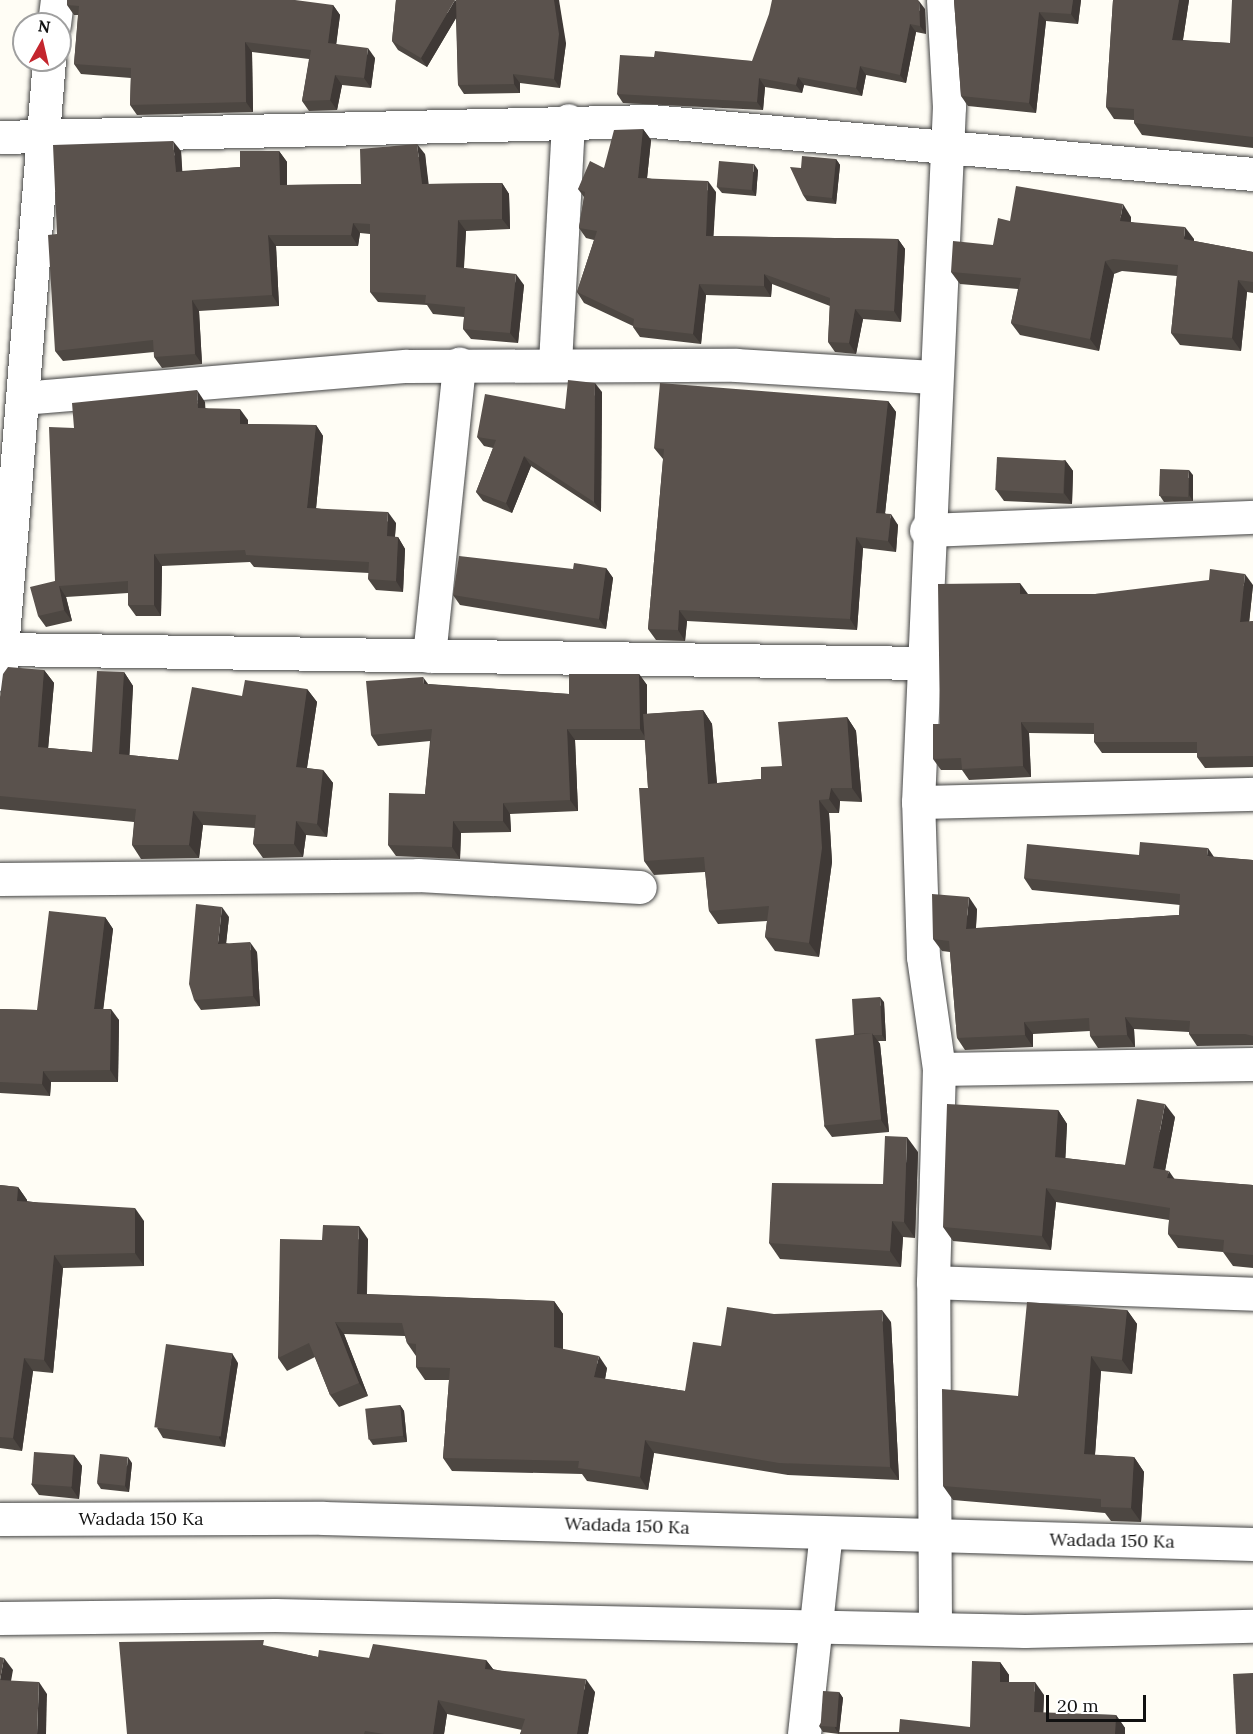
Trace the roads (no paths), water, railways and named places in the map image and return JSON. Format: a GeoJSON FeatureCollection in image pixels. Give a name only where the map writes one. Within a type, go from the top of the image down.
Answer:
{"type":"FeatureCollection","features":[{"type":"Feature","properties":{"kind":"street"},"geometry":{"type":"LineString","coordinates":[[934,1626],[936,1536],[933,1282],[939,1069],[923,957],[918,802],[926,530],[947,144],[943,0]]}},
{"type":"Feature","properties":{"kind":"street"},"geometry":{"type":"LineString","coordinates":[[48,72],[42,137],[14,324],[22,398],[4,573],[1,662],[429,656],[921,663]]}},
{"type":"Feature","properties":{"kind":"street"},"geometry":{"type":"LineString","coordinates":[[555,363],[568,120]]}},
{"type":"Feature","properties":{"kind":"street"},"geometry":{"type":"LineString","coordinates":[[0,137],[568,120],[651,121],[947,144],[1253,174]]}},
{"type":"Feature","properties":{"kind":"street"},"geometry":{"type":"LineString","coordinates":[[22,398],[459,364],[736,365],[933,377]]}},
{"type":"Feature","properties":{"kind":"street"},"geometry":{"type":"LineString","coordinates":[[429,656],[459,364]]}},
{"type":"Feature","properties":{"kind":"street"},"geometry":{"type":"LineString","coordinates":[[926,530],[1253,516]]}},
{"type":"Feature","properties":{"kind":"street"},"geometry":{"type":"LineString","coordinates":[[918,802],[1253,794]]}},
{"type":"Feature","properties":{"kind":"street"},"geometry":{"type":"LineString","coordinates":[[0,879],[418,875],[640,888]]}},
{"type":"Feature","properties":{"kind":"street"},"geometry":{"type":"LineString","coordinates":[[939,1069],[1253,1064]]}},
{"type":"Feature","properties":{"kind":"street"},"geometry":{"type":"LineString","coordinates":[[933,1282],[1253,1294]]}},
{"type":"Feature","properties":{"kind":"street","name":"Wadada 150 Ka"},"geometry":{"type":"LineString","coordinates":[[0,1519],[323,1518],[1253,1544]]}},
{"type":"Feature","properties":{"kind":"street"},"geometry":{"type":"LineString","coordinates":[[804,1734],[826,1533]]}},
{"type":"Feature","properties":{"kind":"street"},"geometry":{"type":"LineString","coordinates":[[0,1618],[275,1615],[817,1627],[934,1626],[1025,1631],[1253,1626]]}}]}
